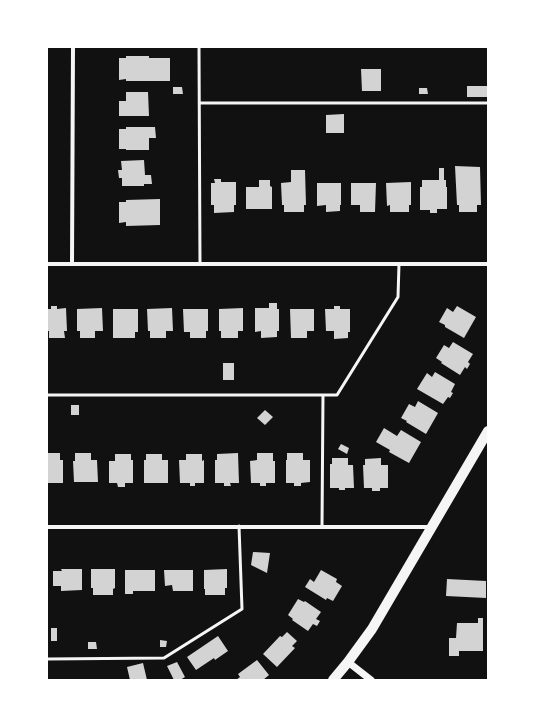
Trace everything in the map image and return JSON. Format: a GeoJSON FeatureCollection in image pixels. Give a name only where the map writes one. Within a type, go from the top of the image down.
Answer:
{"type":"FeatureCollection","features":[{"type":"Feature","properties":{"kind":"main road"},"geometry":{"type":"LineString","coordinates":[[333,680],[375,624],[488,431]]}},
{"type":"Feature","properties":{"kind":"street"},"geometry":{"type":"LineString","coordinates":[[72,264],[74,47]]}},
{"type":"Feature","properties":{"kind":"street"},"geometry":{"type":"LineString","coordinates":[[47,264],[488,264]]}},
{"type":"Feature","properties":{"kind":"street"},"geometry":{"type":"LineString","coordinates":[[47,527],[432,527]]}},
{"type":"Feature","properties":{"kind":"street"},"geometry":{"type":"LineString","coordinates":[[348,662],[371,680]]}},
{"type":"Feature","properties":{"kind":"lane"},"geometry":{"type":"LineString","coordinates":[[199,47],[200,264]]}},
{"type":"Feature","properties":{"kind":"lane"},"geometry":{"type":"LineString","coordinates":[[200,103],[488,103]]}},
{"type":"Feature","properties":{"kind":"lane"},"geometry":{"type":"LineString","coordinates":[[47,395],[338,395],[398,297],[399,264]]}},
{"type":"Feature","properties":{"kind":"lane"},"geometry":{"type":"LineString","coordinates":[[322,526],[323,395]]}},
{"type":"Feature","properties":{"kind":"lane"},"geometry":{"type":"LineString","coordinates":[[47,659],[164,658],[242,609],[239,526]]}},
{"type":"Feature","properties":{"kind":"building"},"geometry":{"type":"Polygon","coordinates":[[[126,56],[170,58],[170,81],[119,80],[119,58],[126,58],[126,56]]]}},
{"type":"Feature","properties":{"kind":"building"},"geometry":{"type":"Polygon","coordinates":[[[361,69],[381,69],[381,91],[362,91],[361,69]]]}},
{"type":"Feature","properties":{"kind":"building"},"geometry":{"type":"Polygon","coordinates":[[[467,86],[487,86],[487,97],[467,97],[467,86]]]}},
{"type":"Feature","properties":{"kind":"building"},"geometry":{"type":"Polygon","coordinates":[[[173,87],[182,87],[183,94],[173,94],[173,87]]]}},
{"type":"Feature","properties":{"kind":"building"},"geometry":{"type":"Polygon","coordinates":[[[419,88],[427,88],[428,94],[419,94],[419,88]]]}},
{"type":"Feature","properties":{"kind":"building"},"geometry":{"type":"Polygon","coordinates":[[[126,92],[148,92],[149,116],[119,116],[119,101],[126,101],[126,92]]]}},
{"type":"Feature","properties":{"kind":"building"},"geometry":{"type":"Polygon","coordinates":[[[344,114],[344,133],[326,133],[326,115],[344,114]]]}},
{"type":"Feature","properties":{"kind":"building"},"geometry":{"type":"Polygon","coordinates":[[[126,127],[155,127],[156,138],[149,138],[149,150],[119,149],[119,129],[126,129],[126,127]]]}},
{"type":"Feature","properties":{"kind":"building"},"geometry":{"type":"Polygon","coordinates":[[[144,160],[145,175],[151,175],[152,184],[144,184],[144,186],[122,186],[122,178],[119,178],[118,170],[122,170],[121,161],[144,160]]]}},
{"type":"Feature","properties":{"kind":"building"},"geometry":{"type":"Polygon","coordinates":[[[455,166],[480,167],[481,205],[477,205],[477,212],[459,212],[459,205],[457,205],[455,166]]]}},
{"type":"Feature","properties":{"kind":"building"},"geometry":{"type":"Polygon","coordinates":[[[439,168],[444,168],[444,180],[446,180],[447,187],[447,209],[437,209],[437,213],[430,213],[430,210],[420,210],[420,187],[422,187],[422,180],[439,180],[439,168]]]}},
{"type":"Feature","properties":{"kind":"building"},"geometry":{"type":"Polygon","coordinates":[[[291,170],[305,170],[306,205],[304,205],[304,212],[284,212],[284,205],[282,205],[281,183],[291,182],[291,170]]]}},
{"type":"Feature","properties":{"kind":"building"},"geometry":{"type":"Polygon","coordinates":[[[214,179],[221,179],[221,182],[236,182],[236,205],[234,205],[234,212],[214,213],[214,205],[211,205],[211,183],[215,183],[214,179]]]}},
{"type":"Feature","properties":{"kind":"building"},"geometry":{"type":"Polygon","coordinates":[[[259,180],[270,180],[270,186],[272,187],[272,209],[246,209],[246,187],[259,187],[259,180]]]}},
{"type":"Feature","properties":{"kind":"building"},"geometry":{"type":"Polygon","coordinates":[[[411,182],[411,205],[409,205],[409,212],[390,212],[390,205],[387,206],[386,183],[411,182]]]}},
{"type":"Feature","properties":{"kind":"building"},"geometry":{"type":"Polygon","coordinates":[[[317,183],[341,183],[340,211],[326,212],[326,205],[317,206],[317,183]]]}},
{"type":"Feature","properties":{"kind":"building"},"geometry":{"type":"Polygon","coordinates":[[[351,183],[376,183],[375,212],[360,212],[360,205],[351,205],[351,183]]]}},
{"type":"Feature","properties":{"kind":"building"},"geometry":{"type":"Polygon","coordinates":[[[160,199],[160,225],[126,226],[126,222],[119,223],[119,202],[126,202],[126,200],[160,199]]]}},
{"type":"Feature","properties":{"kind":"building"},"geometry":{"type":"Polygon","coordinates":[[[269,303],[277,303],[277,309],[279,309],[279,331],[277,331],[277,337],[261,338],[261,331],[255,332],[255,308],[269,308],[269,303]]]}},
{"type":"Feature","properties":{"kind":"building"},"geometry":{"type":"Polygon","coordinates":[[[51,306],[57,306],[57,309],[66,308],[67,331],[64,331],[65,338],[49,338],[49,331],[47,331],[47,309],[51,309],[51,306]]]}},
{"type":"Feature","properties":{"kind":"building"},"geometry":{"type":"Polygon","coordinates":[[[334,306],[340,306],[340,309],[350,309],[350,332],[348,332],[348,338],[334,339],[334,331],[326,331],[325,309],[334,309],[334,306]]]}},
{"type":"Feature","properties":{"kind":"building"},"geometry":{"type":"Polygon","coordinates":[[[457,306],[476,317],[464,338],[439,322],[447,308],[453,312],[457,306]]]}},
{"type":"Feature","properties":{"kind":"building"},"geometry":{"type":"Polygon","coordinates":[[[102,308],[103,331],[95,331],[95,338],[80,338],[80,331],[77,331],[77,309],[102,308]]]}},
{"type":"Feature","properties":{"kind":"building"},"geometry":{"type":"Polygon","coordinates":[[[172,308],[173,331],[166,331],[166,338],[150,338],[150,331],[148,331],[147,309],[172,308]]]}},
{"type":"Feature","properties":{"kind":"building"},"geometry":{"type":"Polygon","coordinates":[[[243,308],[243,331],[238,331],[238,338],[221,338],[221,331],[219,331],[219,309],[243,308]]]}},
{"type":"Feature","properties":{"kind":"building"},"geometry":{"type":"Polygon","coordinates":[[[113,309],[138,309],[138,332],[135,332],[135,338],[113,338],[113,309]]]}},
{"type":"Feature","properties":{"kind":"building"},"geometry":{"type":"Polygon","coordinates":[[[183,309],[208,309],[208,331],[206,331],[206,338],[190,338],[190,332],[184,332],[183,309]]]}},
{"type":"Feature","properties":{"kind":"building"},"geometry":{"type":"Polygon","coordinates":[[[290,309],[314,309],[314,331],[307,331],[307,338],[291,338],[290,309]]]}},
{"type":"Feature","properties":{"kind":"building"},"geometry":{"type":"Polygon","coordinates":[[[453,342],[473,354],[468,362],[470,364],[467,369],[465,367],[460,375],[436,358],[444,345],[449,348],[453,342]]]}},
{"type":"Feature","properties":{"kind":"building"},"geometry":{"type":"Polygon","coordinates":[[[223,363],[234,363],[234,380],[223,380],[223,363]]]}},
{"type":"Feature","properties":{"kind":"building"},"geometry":{"type":"Polygon","coordinates":[[[435,372],[455,384],[450,398],[448,397],[443,404],[417,389],[427,373],[432,377],[435,372]]]}},
{"type":"Feature","properties":{"kind":"building"},"geometry":{"type":"Polygon","coordinates":[[[418,401],[438,413],[426,434],[401,418],[409,404],[415,407],[418,401]]]}},
{"type":"Feature","properties":{"kind":"building"},"geometry":{"type":"Polygon","coordinates":[[[71,405],[79,405],[79,415],[71,415],[71,405]]]}},
{"type":"Feature","properties":{"kind":"building"},"geometry":{"type":"Polygon","coordinates":[[[265,410],[273,417],[265,425],[257,418],[265,410]]]}},
{"type":"Feature","properties":{"kind":"building"},"geometry":{"type":"Polygon","coordinates":[[[384,428],[397,436],[401,430],[421,442],[409,463],[389,452],[390,450],[376,442],[384,428]]]}},
{"type":"Feature","properties":{"kind":"building"},"geometry":{"type":"Polygon","coordinates":[[[341,444],[349,448],[347,454],[338,449],[341,444]]]}},
{"type":"Feature","properties":{"kind":"building"},"geometry":{"type":"Polygon","coordinates":[[[47,453],[60,453],[60,460],[63,460],[63,483],[47,483],[47,453]]]}},
{"type":"Feature","properties":{"kind":"building"},"geometry":{"type":"Polygon","coordinates":[[[75,453],[91,453],[91,460],[97,460],[98,482],[74,482],[73,461],[75,461],[75,453]]]}},
{"type":"Feature","properties":{"kind":"building"},"geometry":{"type":"Polygon","coordinates":[[[238,453],[239,483],[230,483],[231,486],[224,486],[224,483],[215,483],[215,460],[217,460],[217,454],[238,453]]]}},
{"type":"Feature","properties":{"kind":"building"},"geometry":{"type":"Polygon","coordinates":[[[257,453],[273,453],[273,461],[275,461],[275,483],[266,483],[266,486],[260,486],[260,483],[251,483],[250,461],[257,460],[257,453]]]}},
{"type":"Feature","properties":{"kind":"building"},"geometry":{"type":"Polygon","coordinates":[[[287,453],[303,453],[303,460],[310,460],[310,482],[301,483],[301,486],[294,486],[294,483],[286,483],[287,453]]]}},
{"type":"Feature","properties":{"kind":"building"},"geometry":{"type":"Polygon","coordinates":[[[115,454],[131,454],[131,460],[133,460],[133,483],[125,483],[125,487],[118,487],[117,483],[109,483],[109,461],[115,461],[115,454]]]}},
{"type":"Feature","properties":{"kind":"building"},"geometry":{"type":"Polygon","coordinates":[[[146,454],[162,454],[162,460],[168,460],[168,483],[144,483],[144,460],[146,460],[146,454]]]}},
{"type":"Feature","properties":{"kind":"building"},"geometry":{"type":"Polygon","coordinates":[[[186,454],[202,454],[202,461],[204,460],[204,483],[195,483],[195,486],[190,486],[190,483],[180,483],[179,460],[186,460],[186,454]]]}},
{"type":"Feature","properties":{"kind":"building"},"geometry":{"type":"Polygon","coordinates":[[[332,458],[348,458],[348,465],[353,465],[354,488],[339,490],[339,488],[330,488],[330,464],[332,464],[332,458]]]}},
{"type":"Feature","properties":{"kind":"building"},"geometry":{"type":"Polygon","coordinates":[[[381,458],[381,465],[388,465],[388,488],[380,488],[380,491],[372,491],[372,488],[364,488],[363,465],[365,465],[365,459],[381,458]]]}},
{"type":"Feature","properties":{"kind":"building"},"geometry":{"type":"Polygon","coordinates":[[[253,552],[270,553],[267,573],[251,565],[253,552]]]}},
{"type":"Feature","properties":{"kind":"building"},"geometry":{"type":"Polygon","coordinates":[[[61,569],[82,569],[82,590],[61,591],[61,586],[53,586],[53,571],[62,571],[61,569]]]}},
{"type":"Feature","properties":{"kind":"building"},"geometry":{"type":"Polygon","coordinates":[[[91,569],[115,569],[115,588],[113,589],[113,595],[93,595],[93,588],[91,588],[91,569]]]}},
{"type":"Feature","properties":{"kind":"building"},"geometry":{"type":"Polygon","coordinates":[[[227,569],[227,588],[225,588],[225,595],[205,595],[204,570],[227,569]]]}},
{"type":"Feature","properties":{"kind":"building"},"geometry":{"type":"Polygon","coordinates":[[[125,570],[155,570],[155,591],[133,591],[133,594],[125,594],[125,570]]]}},
{"type":"Feature","properties":{"kind":"building"},"geometry":{"type":"Polygon","coordinates":[[[164,570],[193,570],[193,591],[173,591],[172,585],[165,586],[164,570]]]}},
{"type":"Feature","properties":{"kind":"building"},"geometry":{"type":"Polygon","coordinates":[[[321,570],[337,579],[336,582],[342,586],[333,601],[327,598],[326,600],[305,587],[310,579],[314,582],[321,570]]]}},
{"type":"Feature","properties":{"kind":"building"},"geometry":{"type":"Polygon","coordinates":[[[447,579],[486,581],[486,598],[446,596],[447,579]]]}},
{"type":"Feature","properties":{"kind":"building"},"geometry":{"type":"Polygon","coordinates":[[[298,599],[304,602],[305,601],[321,612],[316,619],[320,621],[317,626],[313,624],[308,631],[292,620],[293,619],[288,615],[298,599]]]}},
{"type":"Feature","properties":{"kind":"building"},"geometry":{"type":"Polygon","coordinates":[[[478,618],[483,618],[483,651],[459,651],[459,656],[449,656],[449,638],[456,638],[457,623],[478,623],[478,618]]]}},
{"type":"Feature","properties":{"kind":"building"},"geometry":{"type":"Polygon","coordinates":[[[51,628],[57,628],[57,641],[51,641],[51,628]]]}},
{"type":"Feature","properties":{"kind":"building"},"geometry":{"type":"Polygon","coordinates":[[[287,632],[297,641],[292,646],[295,648],[277,667],[263,654],[280,636],[282,637],[287,632]]]}},
{"type":"Feature","properties":{"kind":"building"},"geometry":{"type":"Polygon","coordinates":[[[218,636],[228,651],[196,670],[187,657],[218,636]]]}},
{"type":"Feature","properties":{"kind":"building"},"geometry":{"type":"Polygon","coordinates":[[[160,640],[167,641],[166,647],[160,647],[160,640]]]}},
{"type":"Feature","properties":{"kind":"building"},"geometry":{"type":"Polygon","coordinates":[[[88,642],[96,642],[97,649],[88,649],[88,642]]]}},
{"type":"Feature","properties":{"kind":"building"},"geometry":{"type":"Polygon","coordinates":[[[257,660],[269,675],[263,680],[236,680],[240,677],[238,674],[257,660]]]}},
{"type":"Feature","properties":{"kind":"building"},"geometry":{"type":"Polygon","coordinates":[[[177,662],[185,677],[180,680],[174,680],[167,666],[177,662]]]}},
{"type":"Feature","properties":{"kind":"building"},"geometry":{"type":"Polygon","coordinates":[[[143,663],[147,680],[130,680],[127,667],[143,663]]]}}]}
